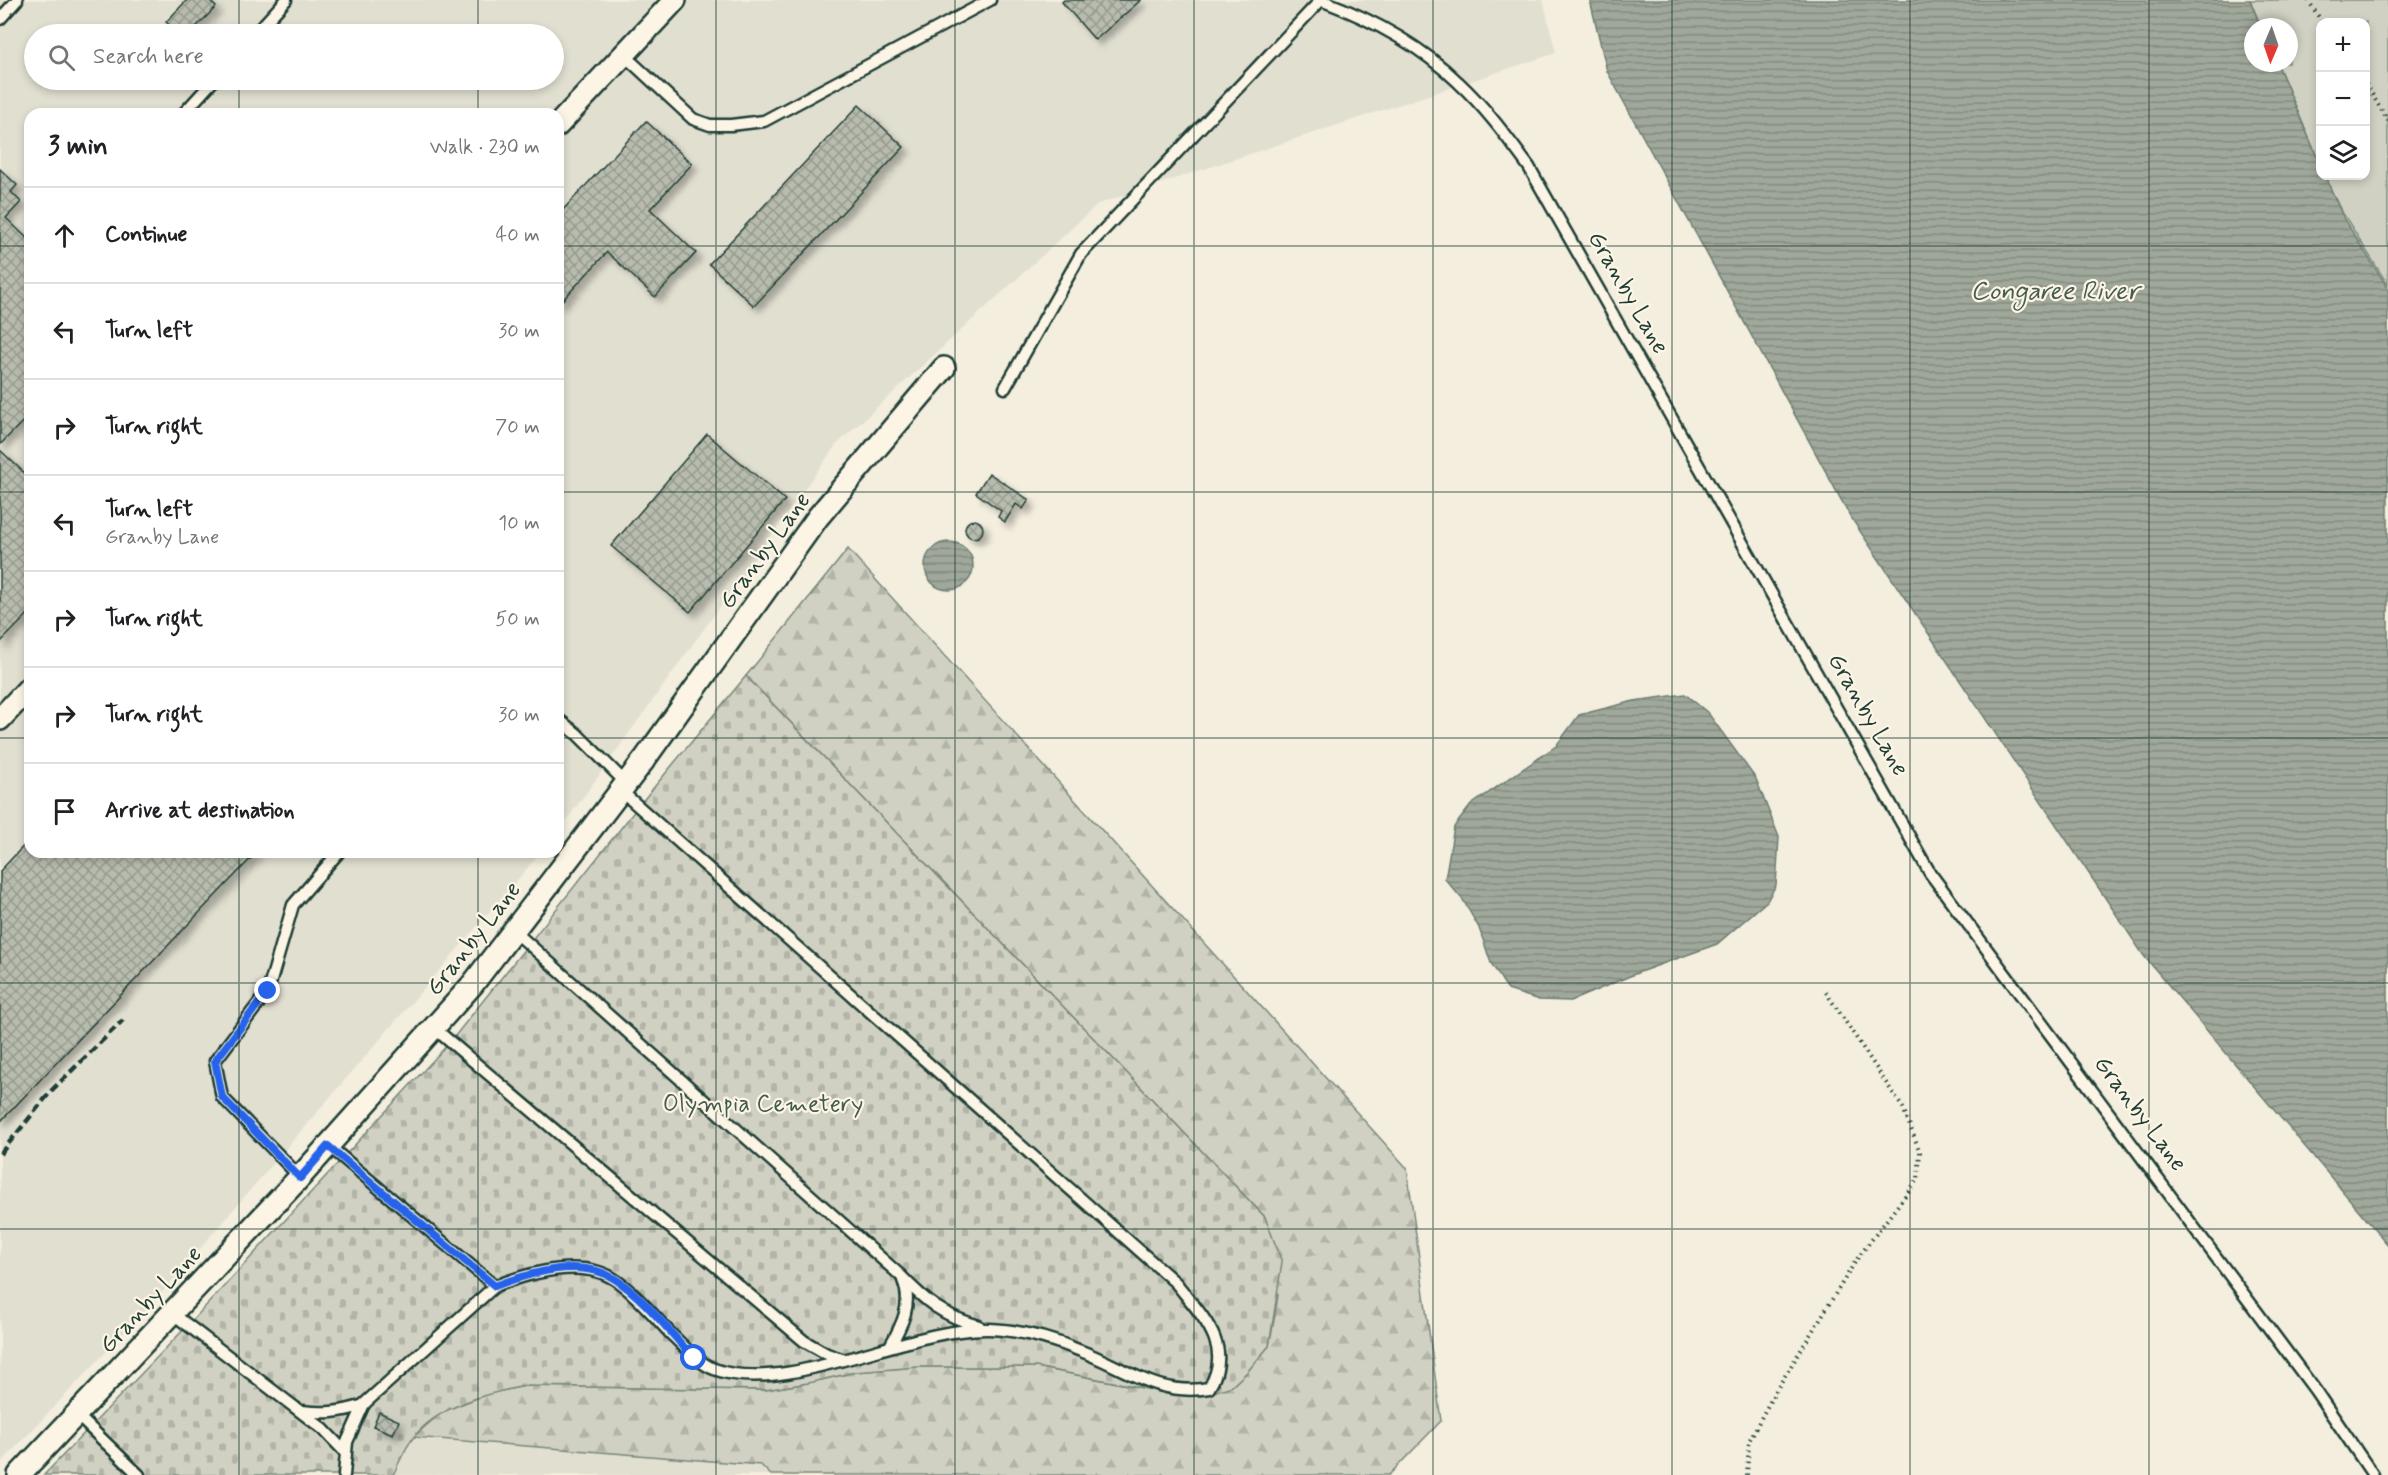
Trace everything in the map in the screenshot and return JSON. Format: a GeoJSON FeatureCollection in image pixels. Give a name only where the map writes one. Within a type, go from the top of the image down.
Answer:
{"type":"FeatureCollection","features":[{"type":"Feature","properties":{"kind":"street"},"geometry":{"type":"LineString","coordinates":[[564,119],[675,0]]}},
{"type":"Feature","properties":{"kind":"street","name":"Granby Lane"},"geometry":{"type":"LineString","coordinates":[[19,1475],[300,1178],[472,985],[644,760],[818,517],[944,368]]}},
{"type":"Feature","properties":{"kind":"street"},"geometry":{"type":"LineString","coordinates":[[0,719],[24,693]]}},
{"type":"Feature","properties":{"kind":"lane"},"geometry":{"type":"LineString","coordinates":[[0,19],[17,0]]}},
{"type":"Feature","properties":{"kind":"lane"},"geometry":{"type":"LineString","coordinates":[[264,24],[286,0]]}},
{"type":"Feature","properties":{"kind":"lane"},"geometry":{"type":"LineString","coordinates":[[624,55],[693,119],[710,125],[764,121],[990,0]]}},
{"type":"Feature","properties":{"kind":"lane"},"geometry":{"type":"LineString","coordinates":[[1005,388],[1081,254],[1321,0]]}},
{"type":"Feature","properties":{"kind":"lane","name":"Granby Lane"},"geometry":{"type":"LineString","coordinates":[[1321,0],[1357,13],[1429,58],[1465,89],[1500,127],[1529,167],[1930,873],[2308,1380],[2373,1475]]}},
{"type":"Feature","properties":{"kind":"lane"},"geometry":{"type":"LineString","coordinates":[[188,108],[205,90]]}},
{"type":"Feature","properties":{"kind":"lane"},"geometry":{"type":"LineString","coordinates":[[513,930],[937,1309],[961,1321],[991,1329],[1047,1338],[1083,1351],[1133,1376],[1166,1389],[1194,1391],[1209,1388],[1216,1377],[1218,1356],[1214,1330],[1176,1283],[623,786],[577,734],[564,724]]}},
{"type":"Feature","properties":{"kind":"lane"},"geometry":{"type":"LineString","coordinates":[[300,1178],[222,1097],[215,1061],[268,991],[293,905],[334,858]]}},
{"type":"Feature","properties":{"kind":"lane"},"geometry":{"type":"LineString","coordinates":[[434,1028],[809,1344],[842,1359]]}},
{"type":"Feature","properties":{"kind":"lane"},"geometry":{"type":"LineString","coordinates":[[328,1146],[495,1286]]}},
{"type":"Feature","properties":{"kind":"lane"},"geometry":{"type":"LineString","coordinates":[[344,1475],[347,1442],[364,1405],[495,1286],[521,1276],[559,1269],[595,1270],[615,1279],[641,1300],[694,1358],[714,1369],[735,1373],[764,1375],[811,1367],[966,1329],[991,1329]]}},
{"type":"Feature","properties":{"kind":"lane"},"geometry":{"type":"LineString","coordinates":[[890,1346],[900,1328],[906,1309],[907,1291],[900,1275]]}},
{"type":"Feature","properties":{"kind":"lane"},"geometry":{"type":"LineString","coordinates":[[172,1313],[323,1429],[346,1453]]}},
{"type":"Feature","properties":{"kind":"lane"},"geometry":{"type":"LineString","coordinates":[[809,1344],[811,1367]]}},
{"type":"Feature","properties":{"kind":"lane"},"geometry":{"type":"LineString","coordinates":[[299,1411],[321,1414],[364,1405]]}},
{"type":"Feature","properties":{"kind":"lane"},"geometry":{"type":"LineString","coordinates":[[76,1414],[139,1475]]}},
{"type":"Feature","properties":{"kind":"path"},"geometry":{"type":"LineString","coordinates":[[2308,0],[2319,18]]}},
{"type":"Feature","properties":{"kind":"path"},"geometry":{"type":"LineString","coordinates":[[2370,91],[2388,121]]}},
{"type":"Feature","properties":{"kind":"path"},"geometry":{"type":"LineString","coordinates":[[1747,1475],[1749,1441],[1775,1392],[1857,1258],[1918,1179],[1920,1152],[1903,1108],[1825,991]]}},
{"type":"Feature","properties":{"kind":"shaded area"},"geometry":{"type":"Polygon","coordinates":[[[0,0],[1543,0],[1556,53],[1098,204],[836,445],[564,824],[564,108],[24,108],[24,858],[536,858],[159,1296],[0,1464],[0,0]]]}},
{"type":"Feature","properties":{"kind":"shaded area"},"geometry":{"type":"Polygon","coordinates":[[[413,1437],[761,1465],[771,1475],[393,1475],[413,1437]]]}},
{"type":"Feature","properties":{"kind":"green space"},"geometry":{"type":"Polygon","coordinates":[[[2250,0],[2388,0],[2388,285],[2339,207],[2327,180],[2370,180],[2370,18],[2316,18],[2316,155],[2281,72],[2298,72],[2298,18],[2257,18],[2250,0]]]}},
{"type":"Feature","properties":{"kind":"green space"},"geometry":{"type":"Polygon","coordinates":[[[848,549],[1407,1168],[1441,1421],[1389,1475],[771,1475],[761,1465],[413,1437],[442,1412],[487,1394],[525,1386],[765,1390],[855,1372],[918,1367],[1036,1367],[1162,1392],[1232,1386],[1269,1346],[1278,1295],[1265,1217],[746,676],[848,549]]]}},
{"type":"Feature","properties":{"kind":"green space","name":"Olympia Cemetery"},"geometry":{"type":"Polygon","coordinates":[[[746,676],[1265,1217],[1282,1262],[1269,1346],[1247,1372],[1232,1386],[1207,1394],[1186,1396],[1036,1367],[918,1367],[855,1372],[765,1390],[525,1386],[480,1397],[435,1417],[413,1438],[393,1475],[44,1475],[190,1323],[451,1041],[641,803],[746,676]]]}},
{"type":"Feature","properties":{"kind":"water","name":"Congaree River"},"geometry":{"type":"Polygon","coordinates":[[[1590,0],[2250,0],[2257,18],[2244,18],[2244,72],[2281,72],[2316,155],[2316,180],[2327,180],[2344,219],[2388,288],[2388,1245],[2144,956],[1850,516],[1607,71],[1590,0]]]}},
{"type":"Feature","properties":{"kind":"water"},"geometry":{"type":"Polygon","coordinates":[[[944,542],[954,542],[966,549],[973,561],[973,571],[966,583],[954,590],[944,590],[929,579],[925,571],[925,561],[936,546],[944,542]]]}},
{"type":"Feature","properties":{"kind":"water"},"geometry":{"type":"Polygon","coordinates":[[[1685,694],[1708,713],[1756,779],[1779,837],[1776,885],[1767,901],[1717,944],[1637,973],[1571,1001],[1539,1000],[1508,990],[1491,963],[1479,928],[1463,900],[1445,879],[1454,827],[1471,805],[1556,746],[1579,715],[1634,701],[1685,694]]]}},
{"type":"Feature","properties":{"kind":"building"},"geometry":{"type":"Polygon","coordinates":[[[187,0],[209,0],[216,7],[199,24],[168,24],[166,22],[187,0]]]}},
{"type":"Feature","properties":{"kind":"building"},"geometry":{"type":"Polygon","coordinates":[[[1064,0],[1141,0],[1095,40],[1062,2],[1064,0]]]}},
{"type":"Feature","properties":{"kind":"building"},"geometry":{"type":"Polygon","coordinates":[[[859,105],[904,147],[754,306],[709,264],[859,105]]]}},
{"type":"Feature","properties":{"kind":"building"},"geometry":{"type":"Polygon","coordinates":[[[646,121],[692,164],[650,209],[696,253],[655,297],[607,252],[564,299],[564,209],[646,121]]]}},
{"type":"Feature","properties":{"kind":"building"},"geometry":{"type":"Polygon","coordinates":[[[0,169],[17,185],[11,192],[21,202],[6,218],[24,235],[24,420],[0,445],[0,169]]]}},
{"type":"Feature","properties":{"kind":"building"},"geometry":{"type":"Polygon","coordinates":[[[707,434],[785,500],[690,612],[611,546],[707,434]]]}},
{"type":"Feature","properties":{"kind":"building"},"geometry":{"type":"Polygon","coordinates":[[[0,450],[24,472],[24,618],[0,643],[0,450]]]}},
{"type":"Feature","properties":{"kind":"building"},"geometry":{"type":"Polygon","coordinates":[[[989,473],[1029,500],[1023,509],[1016,504],[1005,522],[998,517],[1001,511],[976,493],[989,473]]]}},
{"type":"Feature","properties":{"kind":"building"},"geometry":{"type":"Polygon","coordinates":[[[974,520],[980,523],[983,529],[980,535],[974,538],[968,535],[965,529],[968,523],[974,520]]]}},
{"type":"Feature","properties":{"kind":"building"},"geometry":{"type":"Polygon","coordinates":[[[24,845],[24,858],[251,858],[0,1122],[0,871],[24,845]]]}},
{"type":"Feature","properties":{"kind":"building"},"geometry":{"type":"Polygon","coordinates":[[[379,1412],[399,1421],[393,1434],[373,1426],[379,1412]]]}},
{"type":"Feature","properties":{"kind":"railway"},"geometry":{"type":"LineString","coordinates":[[0,1154],[52,1090],[123,1020]]}},
{"type":"Feature","properties":{"kind":"route"},"geometry":{"type":"LineString","coordinates":[[268,991],[215,1061],[222,1097],[300,1178],[328,1146],[495,1286],[521,1276],[559,1269],[595,1270],[615,1279],[641,1300],[694,1358]]}}]}
